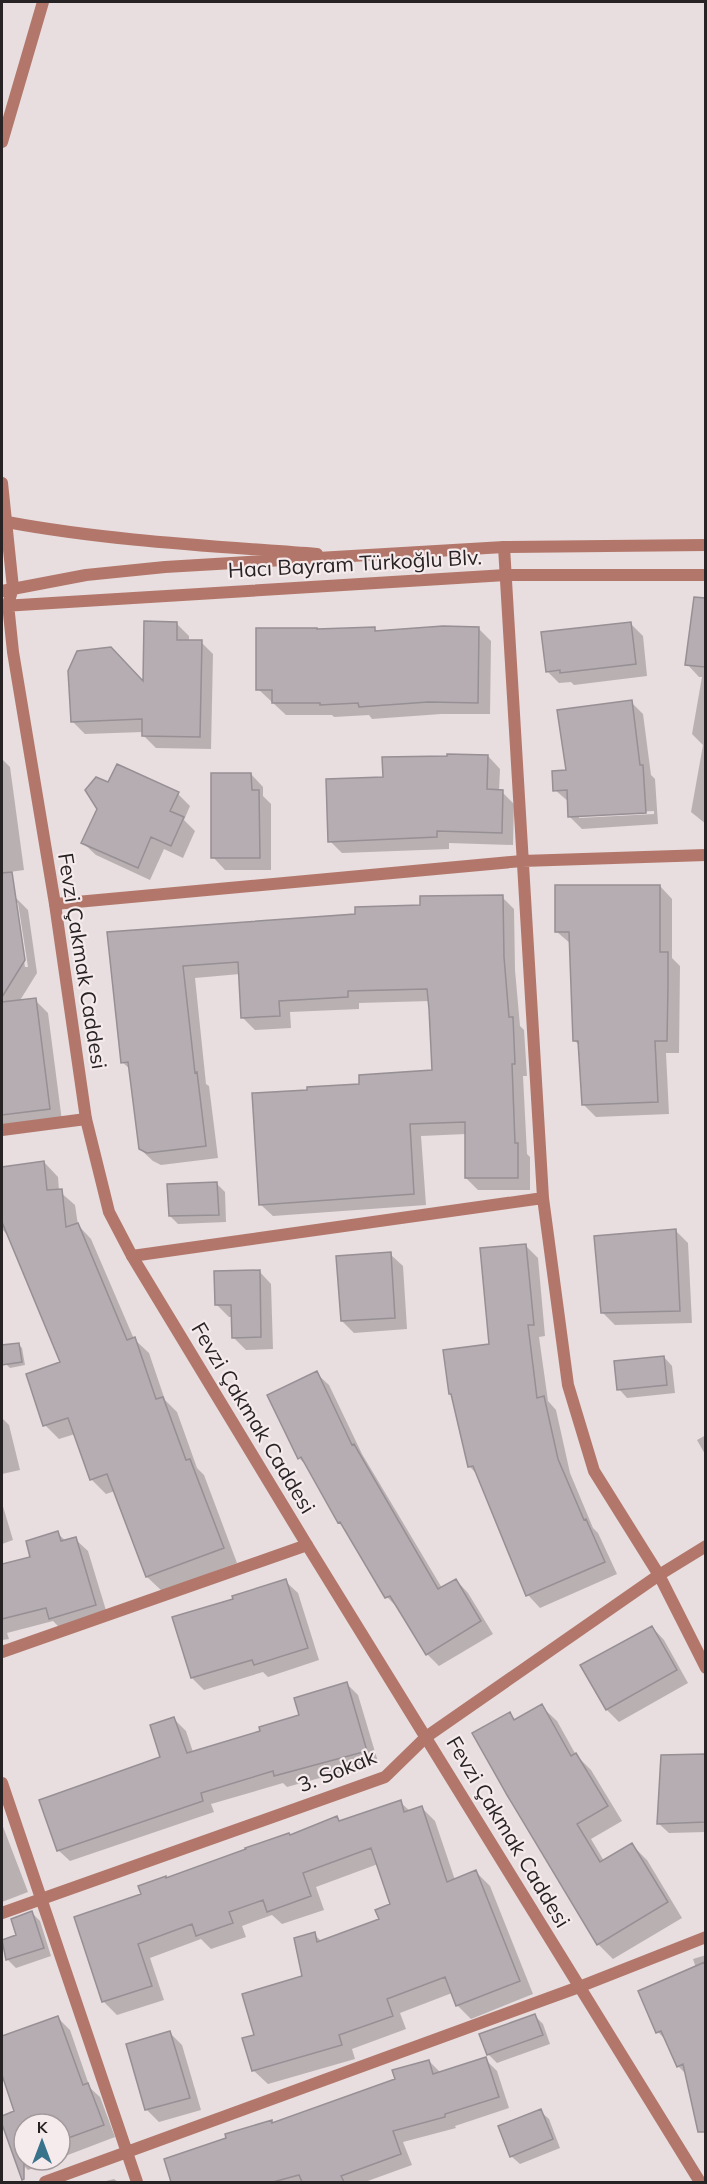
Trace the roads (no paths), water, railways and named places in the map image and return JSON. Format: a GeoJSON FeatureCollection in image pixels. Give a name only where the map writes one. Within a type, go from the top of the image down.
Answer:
{"type":"FeatureCollection","features":[{"type":"Feature","properties":{"kind":"street"},"geometry":{"type":"LineString","coordinates":[[2,142],[43,2]]}},
{"type":"Feature","properties":{"kind":"street"},"geometry":{"type":"LineString","coordinates":[[2,483],[7,522],[8,590]]}},
{"type":"Feature","properties":{"kind":"street"},"geometry":{"type":"LineString","coordinates":[[7,522],[47,530],[342,556]]}},
{"type":"Feature","properties":{"kind":"street","name":"Hacı Bayram Türkoğlu Blv."},"geometry":{"type":"LineString","coordinates":[[8,590],[86,575],[165,567],[504,547],[705,545]]}},
{"type":"Feature","properties":{"kind":"street"},"geometry":{"type":"LineString","coordinates":[[504,547],[543,1198],[568,1385],[594,1471],[659,1575],[705,1668]]}},
{"type":"Feature","properties":{"kind":"street","name":"Hacı Bayram Türkoğlu Blv."},"geometry":{"type":"LineString","coordinates":[[5,605],[506,575],[705,575]]}},
{"type":"Feature","properties":{"kind":"street","name":"Fevzi Çakmak Caddesi"},"geometry":{"type":"LineString","coordinates":[[8,590],[5,605],[54,904],[86,1119],[109,1212],[132,1256],[308,1545],[700,2182]]}},
{"type":"Feature","properties":{"kind":"street"},"geometry":{"type":"LineString","coordinates":[[54,904],[522,861],[705,855]]}},
{"type":"Feature","properties":{"kind":"street"},"geometry":{"type":"LineString","coordinates":[[2,1130],[86,1119]]}},
{"type":"Feature","properties":{"kind":"street"},"geometry":{"type":"LineString","coordinates":[[132,1256],[543,1198]]}},
{"type":"Feature","properties":{"kind":"street"},"geometry":{"type":"LineString","coordinates":[[2,1652],[308,1545]]}},
{"type":"Feature","properties":{"kind":"street","name":"3. Sokak"},"geometry":{"type":"LineString","coordinates":[[2,1913],[385,1777],[426,1737],[659,1575],[705,1546]]}},
{"type":"Feature","properties":{"kind":"street"},"geometry":{"type":"LineString","coordinates":[[2,1783],[137,2182]]}},
{"type":"Feature","properties":{"kind":"street"},"geometry":{"type":"LineString","coordinates":[[45,2182],[127,2154],[579,1987],[705,1937]]}}]}
